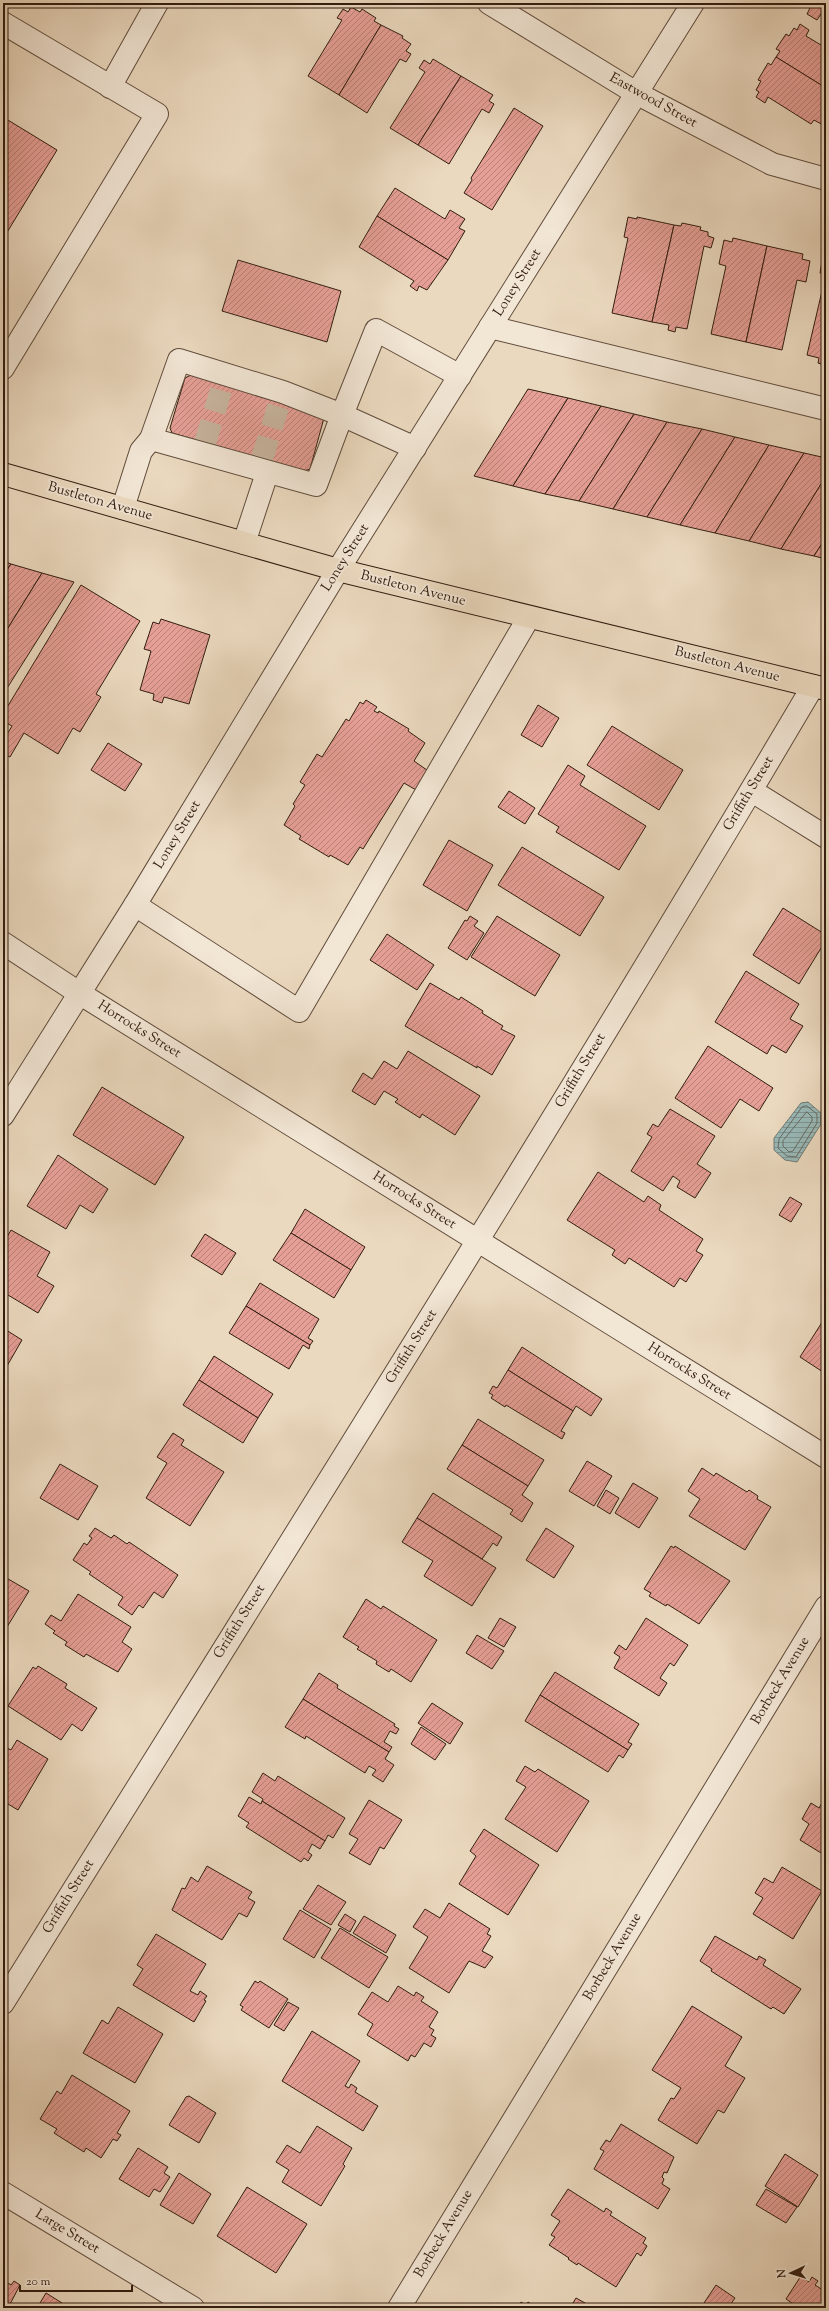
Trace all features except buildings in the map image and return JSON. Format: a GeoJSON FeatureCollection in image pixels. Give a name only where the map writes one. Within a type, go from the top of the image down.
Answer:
{"type":"FeatureCollection","features":[{"type":"Feature","properties":{"kind":"main road","name":"Bustleton Avenue"},"geometry":{"type":"LineString","coordinates":[[3,474],[338,570],[819,687]]}},
{"type":"Feature","properties":{"kind":"street"},"geometry":{"type":"LineString","coordinates":[[110,87],[157,3]]}},
{"type":"Feature","properties":{"kind":"street","name":"Eastwood Street"},"geometry":{"type":"LineString","coordinates":[[489,3],[636,93],[772,164],[826,179]]}},
{"type":"Feature","properties":{"kind":"street","name":"Loney Street"},"geometry":{"type":"LineString","coordinates":[[3,1115],[135,905],[338,570],[693,3]]}},
{"type":"Feature","properties":{"kind":"street"},"geometry":{"type":"LineString","coordinates":[[3,23],[157,114],[3,368]]}},
{"type":"Feature","properties":{"kind":"street"},"geometry":{"type":"LineString","coordinates":[[490,327],[826,409]]}},
{"type":"Feature","properties":{"kind":"street"},"geometry":{"type":"LineString","coordinates":[[151,439],[204,449],[316,485],[376,330],[460,376]]}},
{"type":"Feature","properties":{"kind":"street"},"geometry":{"type":"LineString","coordinates":[[123,508],[142,451],[151,439],[180,360],[224,379],[342,415],[415,448]]}},
{"type":"Feature","properties":{"kind":"street"},"geometry":{"type":"LineString","coordinates":[[244,543],[262,467]]}},
{"type":"Feature","properties":{"kind":"street"},"geometry":{"type":"LineString","coordinates":[[135,905],[299,1011],[529,617]]}},
{"type":"Feature","properties":{"kind":"street","name":"Griffith Street"},"geometry":{"type":"LineString","coordinates":[[3,2003],[478,1241],[752,790],[819,687]]}},
{"type":"Feature","properties":{"kind":"street"},"geometry":{"type":"LineString","coordinates":[[752,790],[826,837]]}},
{"type":"Feature","properties":{"kind":"street","name":"Horrocks Street"},"geometry":{"type":"LineString","coordinates":[[3,943],[79,993],[826,1457]]}},
{"type":"Feature","properties":{"kind":"street","name":"Borbeck Avenue"},"geometry":{"type":"LineString","coordinates":[[399,2308],[826,1607]]}},
{"type":"Feature","properties":{"kind":"street","name":"Large Street"},"geometry":{"type":"LineString","coordinates":[[3,2193],[193,2308]]}},
{"type":"Feature","properties":{"kind":"water"},"geometry":{"type":"Polygon","coordinates":[[[808,1102],[821,1113],[821,1124],[797,1162],[785,1160],[774,1150],[774,1138],[801,1103],[808,1102]]]}},
{"type":"Feature","properties":{"kind":"tunnel"},"geometry":{"type":"LineString","coordinates":[[205,443],[223,384]]}},
{"type":"Feature","properties":{"kind":"tunnel"},"geometry":{"type":"LineString","coordinates":[[262,459],[280,401]]}}]}
